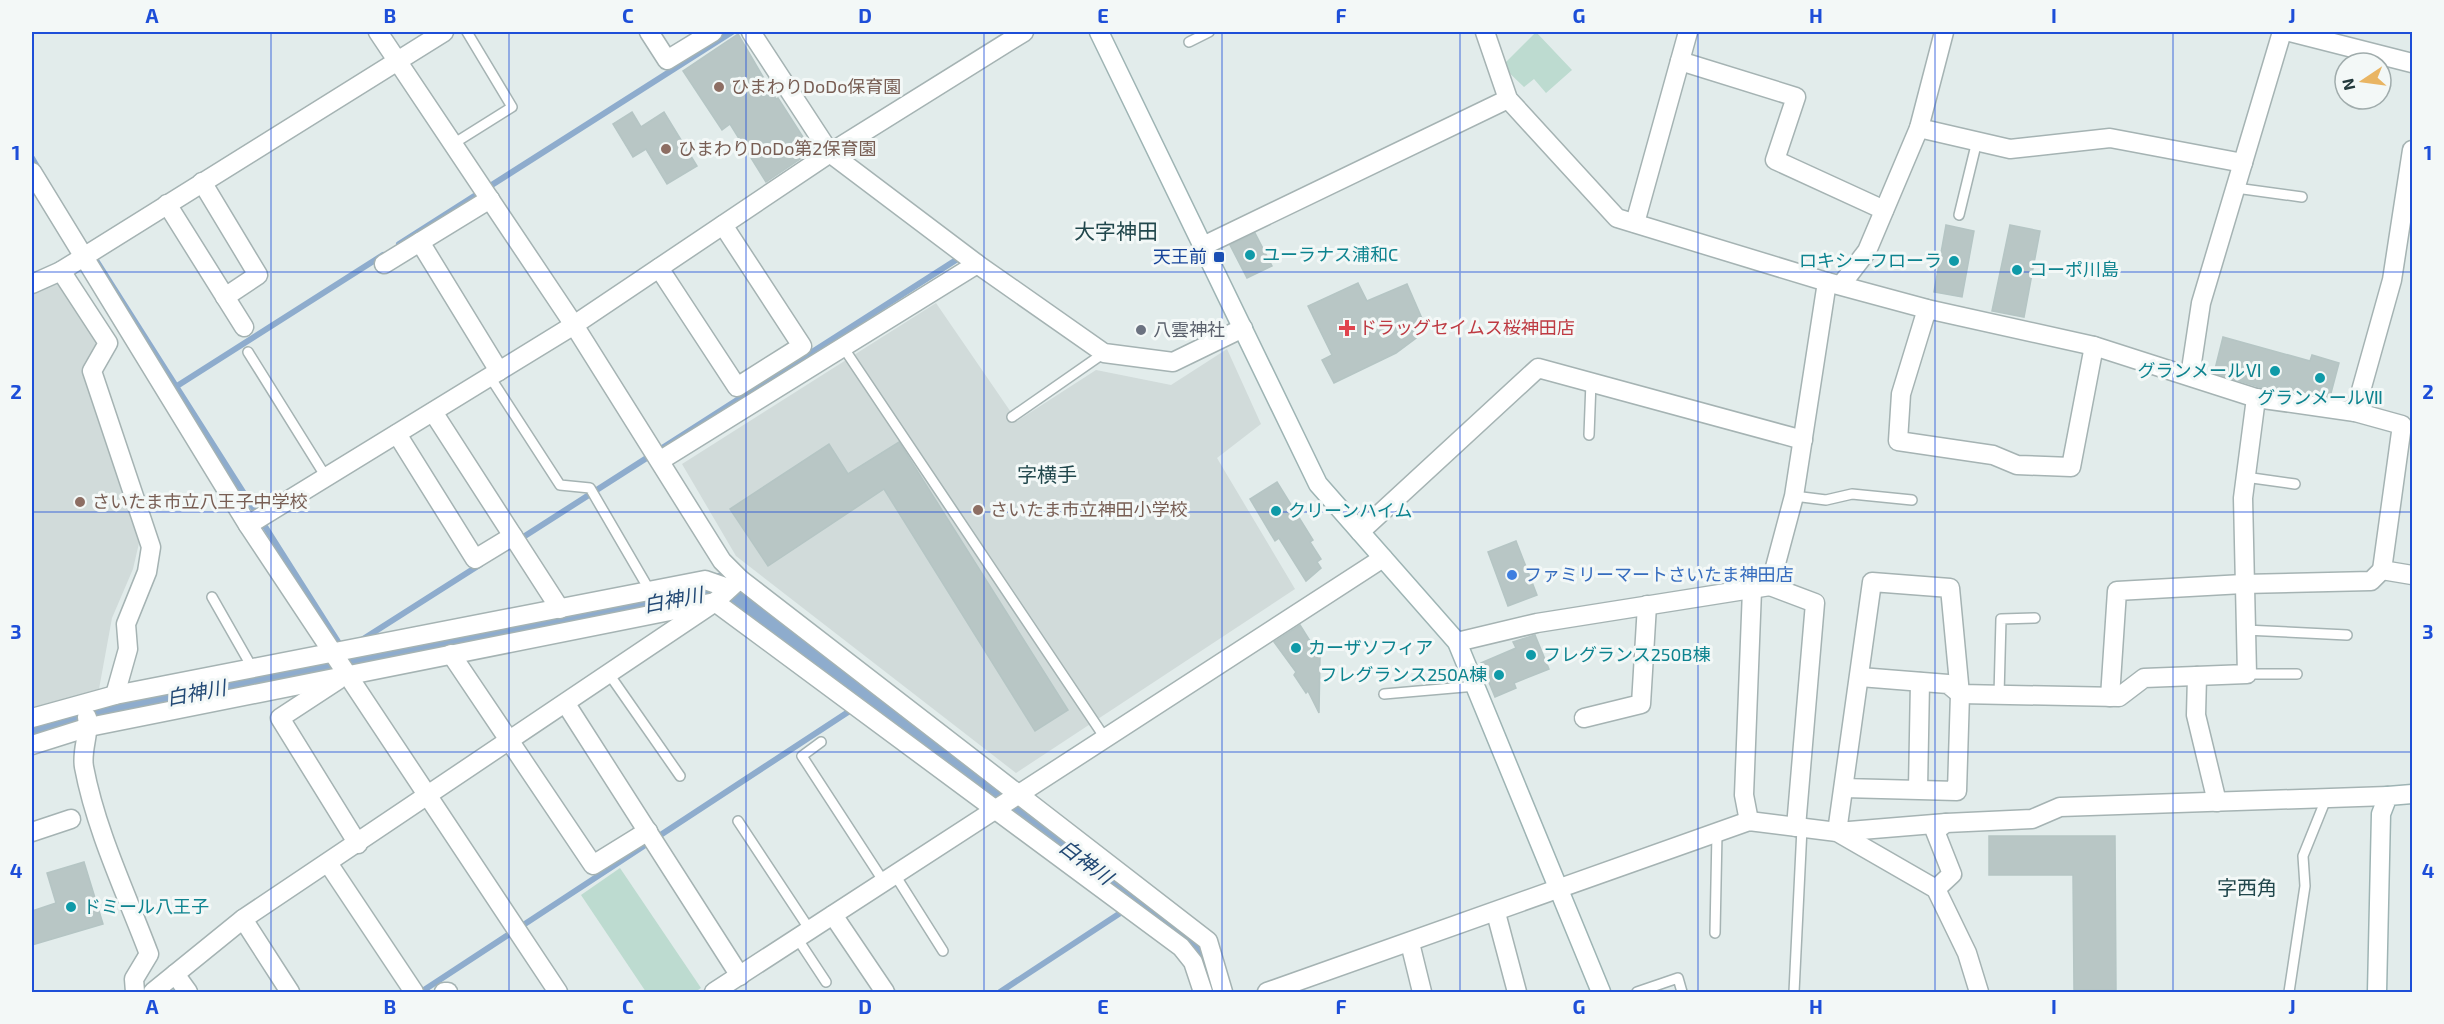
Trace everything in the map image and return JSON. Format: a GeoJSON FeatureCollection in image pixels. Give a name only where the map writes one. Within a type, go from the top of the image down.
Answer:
{"type":"FeatureCollection","features":[{"type":"Feature","properties":{"kind":"street"},"geometry":{"type":"LineString","coordinates":[[378,32],[574,325],[661,460],[734,584],[1019,795],[1208,942],[1223,993]]}},
{"type":"Feature","properties":{"kind":"street"},"geometry":{"type":"LineString","coordinates":[[32,284],[61,271],[444,32]]}},
{"type":"Feature","properties":{"kind":"street"},"geometry":{"type":"LineString","coordinates":[[650,32],[667,60],[713,32]]}},
{"type":"Feature","properties":{"kind":"street"},"geometry":{"type":"LineString","coordinates":[[751,32],[830,153],[977,264],[1104,353],[1173,362],[1243,328]]}},
{"type":"Feature","properties":{"kind":"street"},"geometry":{"type":"LineString","coordinates":[[248,525],[574,325],[830,153],[1024,32]]}},
{"type":"Feature","properties":{"kind":"street"},"geometry":{"type":"LineString","coordinates":[[1099,32],[1318,484],[1457,642],[1601,993]]}},
{"type":"Feature","properties":{"kind":"street"},"geometry":{"type":"LineString","coordinates":[[1485,32],[1508,99],[1617,218],[1834,284],[1927,309],[2094,346],[2256,398],[2355,412],[2402,425],[2382,570],[2371,581],[2243,584],[2117,591],[2110,697]]}},
{"type":"Feature","properties":{"kind":"street"},"geometry":{"type":"LineString","coordinates":[[1635,223],[1688,32]]}},
{"type":"Feature","properties":{"kind":"street"},"geometry":{"type":"LineString","coordinates":[[1770,586],[1794,496],[1834,284],[1867,250],[1919,128],[1944,32]]}},
{"type":"Feature","properties":{"kind":"street"},"geometry":{"type":"LineString","coordinates":[[2190,376],[2201,303],[2282,32]]}},
{"type":"Feature","properties":{"kind":"street"},"geometry":{"type":"LineString","coordinates":[[2290,32],[2412,63]]}},
{"type":"Feature","properties":{"kind":"street"},"geometry":{"type":"LineString","coordinates":[[1680,61],[1796,97],[1774,160],[1884,210]]}},
{"type":"Feature","properties":{"kind":"street"},"geometry":{"type":"LineString","coordinates":[[1203,246],[1508,99]]}},
{"type":"Feature","properties":{"kind":"street"},"geometry":{"type":"LineString","coordinates":[[1919,128],[2010,149],[2110,138],[2243,163]]}},
{"type":"Feature","properties":{"kind":"street"},"geometry":{"type":"LineString","coordinates":[[2355,412],[2392,280],[2412,150]]}},
{"type":"Feature","properties":{"kind":"street"},"geometry":{"type":"LineString","coordinates":[[32,172],[248,525],[558,993]]}},
{"type":"Feature","properties":{"kind":"street"},"geometry":{"type":"LineString","coordinates":[[202,182],[258,275],[225,297]]}},
{"type":"Feature","properties":{"kind":"street"},"geometry":{"type":"LineString","coordinates":[[384,264],[490,199]]}},
{"type":"Feature","properties":{"kind":"street"},"geometry":{"type":"LineString","coordinates":[[167,204],[244,327]]}},
{"type":"Feature","properties":{"kind":"street"},"geometry":{"type":"LineString","coordinates":[[659,268],[737,387],[802,346],[723,225]]}},
{"type":"Feature","properties":{"kind":"street"},"geometry":{"type":"LineString","coordinates":[[420,242],[495,374]]}},
{"type":"Feature","properties":{"kind":"street"},"geometry":{"type":"LineString","coordinates":[[661,460],[977,264]]}},
{"type":"Feature","properties":{"kind":"street"},"geometry":{"type":"LineString","coordinates":[[61,271],[108,343],[92,371],[151,547],[147,572],[126,624],[129,649],[115,695]]}},
{"type":"Feature","properties":{"kind":"street"},"geometry":{"type":"LineString","coordinates":[[1927,309],[1901,394],[1898,441],[1993,455],[2016,465],[2071,467],[2094,346]]}},
{"type":"Feature","properties":{"kind":"street"},"geometry":{"type":"LineString","coordinates":[[1360,532],[1538,368],[1803,440]]}},
{"type":"Feature","properties":{"kind":"street"},"geometry":{"type":"LineString","coordinates":[[1860,677],[1948,684],[1960,694],[2119,697],[2144,678],[2247,674],[2243,584],[2245,477],[2256,398]]}},
{"type":"Feature","properties":{"kind":"street"},"geometry":{"type":"LineString","coordinates":[[433,412],[560,609]]}},
{"type":"Feature","properties":{"kind":"street"},"geometry":{"type":"LineString","coordinates":[[397,434],[475,559],[513,536]]}},
{"type":"Feature","properties":{"kind":"street"},"geometry":{"type":"LineString","coordinates":[[719,991],[1383,558]]}},
{"type":"Feature","properties":{"kind":"street"},"geometry":{"type":"LineString","coordinates":[[2382,570],[2412,576]]}},
{"type":"Feature","properties":{"kind":"street"},"geometry":{"type":"LineString","coordinates":[[32,718],[115,695],[705,580],[734,584]]}},
{"type":"Feature","properties":{"kind":"street"},"geometry":{"type":"LineString","coordinates":[[1837,832],[1872,582],[1950,588],[1960,694],[1957,791],[1844,788]]}},
{"type":"Feature","properties":{"kind":"street"},"geometry":{"type":"LineString","coordinates":[[153,993],[243,919],[566,704],[715,602],[734,584]]}},
{"type":"Feature","properties":{"kind":"street"},"geometry":{"type":"LineString","coordinates":[[1457,642],[1538,623],[1770,586],[1815,603],[1799,827]]}},
{"type":"Feature","properties":{"kind":"street"},"geometry":{"type":"LineString","coordinates":[[1749,821],[1744,795],[1752,590]]}},
{"type":"Feature","properties":{"kind":"street"},"geometry":{"type":"LineString","coordinates":[[32,745],[89,727],[715,602],[1181,947],[1193,962],[1203,993]]}},
{"type":"Feature","properties":{"kind":"street"},"geometry":{"type":"LineString","coordinates":[[1584,718],[1641,704],[1647,605]]}},
{"type":"Feature","properties":{"kind":"street"},"geometry":{"type":"LineString","coordinates":[[451,654],[592,866],[648,831]]}},
{"type":"Feature","properties":{"kind":"street"},"geometry":{"type":"LineString","coordinates":[[347,674],[280,718],[358,843]]}},
{"type":"Feature","properties":{"kind":"street"},"geometry":{"type":"LineString","coordinates":[[2197,676],[2196,715],[2217,802]]}},
{"type":"Feature","properties":{"kind":"street"},"geometry":{"type":"LineString","coordinates":[[1918,789],[1920,682]]}},
{"type":"Feature","properties":{"kind":"street"},"geometry":{"type":"LineString","coordinates":[[84,703],[89,727],[83,764],[95,810],[150,954],[134,979],[135,993]]}},
{"type":"Feature","properties":{"kind":"street"},"geometry":{"type":"LineString","coordinates":[[566,704],[740,976]]}},
{"type":"Feature","properties":{"kind":"street"},"geometry":{"type":"LineString","coordinates":[[1267,993],[1749,821],[1837,832],[2032,819],[2060,807],[2412,794]]}},
{"type":"Feature","properties":{"kind":"street"},"geometry":{"type":"LineString","coordinates":[[2377,993],[2381,814],[2388,796]]}},
{"type":"Feature","properties":{"kind":"street"},"geometry":{"type":"LineString","coordinates":[[32,832],[71,819]]}},
{"type":"Feature","properties":{"kind":"street"},"geometry":{"type":"LineString","coordinates":[[1936,889],[1952,874],[1935,831],[1946,823]]}},
{"type":"Feature","properties":{"kind":"street"},"geometry":{"type":"LineString","coordinates":[[1837,832],[1936,889],[1967,952],[1979,993]]}},
{"type":"Feature","properties":{"kind":"street"},"geometry":{"type":"LineString","coordinates":[[328,863],[409,991]]}},
{"type":"Feature","properties":{"kind":"street"},"geometry":{"type":"LineString","coordinates":[[1496,913],[1517,992]]}},
{"type":"Feature","properties":{"kind":"street"},"geometry":{"type":"LineString","coordinates":[[833,915],[885,993]]}},
{"type":"Feature","properties":{"kind":"street"},"geometry":{"type":"LineString","coordinates":[[243,919],[290,993]]}},
{"type":"Feature","properties":{"kind":"street"},"geometry":{"type":"LineString","coordinates":[[1410,943],[1422,993]]}},
{"type":"Feature","properties":{"kind":"street"},"geometry":{"type":"LineString","coordinates":[[175,974],[188,993]]}},
{"type":"Feature","properties":{"kind":"lane"},"geometry":{"type":"LineString","coordinates":[[453,144],[512,107],[467,32]]}},
{"type":"Feature","properties":{"kind":"lane"},"geometry":{"type":"LineString","coordinates":[[1189,42],[1209,32]]}},
{"type":"Feature","properties":{"kind":"lane"},"geometry":{"type":"LineString","coordinates":[[1959,215],[1977,141]]}},
{"type":"Feature","properties":{"kind":"lane"},"geometry":{"type":"LineString","coordinates":[[2235,188],[2302,197]]}},
{"type":"Feature","properties":{"kind":"lane"},"geometry":{"type":"LineString","coordinates":[[843,347],[1105,738]]}},
{"type":"Feature","properties":{"kind":"lane"},"geometry":{"type":"LineString","coordinates":[[248,352],[326,477]]}},
{"type":"Feature","properties":{"kind":"lane"},"geometry":{"type":"LineString","coordinates":[[1011,417],[1104,353]]}},
{"type":"Feature","properties":{"kind":"lane"},"geometry":{"type":"LineString","coordinates":[[495,374],[560,485],[590,488],[650,591]]}},
{"type":"Feature","properties":{"kind":"lane"},"geometry":{"type":"LineString","coordinates":[[1589,435],[1591,382]]}},
{"type":"Feature","properties":{"kind":"lane"},"geometry":{"type":"LineString","coordinates":[[2245,477],[2295,484]]}},
{"type":"Feature","properties":{"kind":"lane"},"geometry":{"type":"LineString","coordinates":[[1794,496],[1826,500],[1852,494],[1912,500]]}},
{"type":"Feature","properties":{"kind":"lane"},"geometry":{"type":"LineString","coordinates":[[212,597],[253,669]]}},
{"type":"Feature","properties":{"kind":"lane"},"geometry":{"type":"LineString","coordinates":[[1999,695],[2001,619],[2036,618]]}},
{"type":"Feature","properties":{"kind":"lane"},"geometry":{"type":"LineString","coordinates":[[2245,630],[2347,635]]}},
{"type":"Feature","properties":{"kind":"lane"},"geometry":{"type":"LineString","coordinates":[[609,674],[680,776]]}},
{"type":"Feature","properties":{"kind":"lane"},"geometry":{"type":"LineString","coordinates":[[2247,674],[2297,674]]}},
{"type":"Feature","properties":{"kind":"lane"},"geometry":{"type":"LineString","coordinates":[[1384,694],[1476,686]]}},
{"type":"Feature","properties":{"kind":"lane"},"geometry":{"type":"LineString","coordinates":[[821,742],[802,756],[944,951]]}},
{"type":"Feature","properties":{"kind":"lane"},"geometry":{"type":"LineString","coordinates":[[2289,993],[2305,886],[2303,856],[2325,799]]}},
{"type":"Feature","properties":{"kind":"lane"},"geometry":{"type":"LineString","coordinates":[[738,821],[804,934],[826,982]]}},
{"type":"Feature","properties":{"kind":"lane"},"geometry":{"type":"LineString","coordinates":[[1794,993],[1799,827]]}},
{"type":"Feature","properties":{"kind":"lane"},"geometry":{"type":"LineString","coordinates":[[1715,933],[1718,833]]}},
{"type":"Feature","properties":{"kind":"lane"},"geometry":{"type":"LineString","coordinates":[[1637,993],[1678,978],[1683,993]]}},
{"type":"Feature","properties":{"kind":"shaded area","name":"さいたま市立八王子中学校"},"geometry":{"type":"Polygon","coordinates":[[[57,283],[99,343],[84,371],[118,460],[139,543],[133,569],[112,618],[99,689],[32,708],[32,290],[57,283]]]}},
{"type":"Feature","properties":{"kind":"shaded area","name":"さいたま市立神田小学校"},"geometry":{"type":"Polygon","coordinates":[[[936,303],[1017,421],[1096,370],[1171,385],[1227,349],[1261,424],[1217,458],[1295,589],[1016,773],[736,556],[682,464],[936,303]]]}},
{"type":"Feature","properties":{"kind":"green space"},"geometry":{"type":"Polygon","coordinates":[[[1536,32],[1572,70],[1546,93],[1534,79],[1524,87],[1502,66],[1536,32]]]}},
{"type":"Feature","properties":{"kind":"green space"},"geometry":{"type":"Polygon","coordinates":[[[620,868],[701,988],[695,992],[646,992],[581,895],[620,868]]]}},
{"type":"Feature","properties":{"kind":"building"},"geometry":{"type":"Polygon","coordinates":[[[738,34],[776,99],[778,98],[803,137],[800,138],[809,153],[766,182],[730,124],[722,130],[683,71],[738,34]]]}},
{"type":"Feature","properties":{"kind":"building"},"geometry":{"type":"Polygon","coordinates":[[[632,112],[641,127],[664,112],[697,166],[667,184],[646,149],[633,157],[613,124],[632,112]]]}},
{"type":"Feature","properties":{"kind":"building","name":"ロキシーフローラ"},"geometry":{"type":"Polygon","coordinates":[[[1946,225],[1974,231],[1962,297],[1934,292],[1946,225]]]}},
{"type":"Feature","properties":{"kind":"building","name":"コーポ川島"},"geometry":{"type":"Polygon","coordinates":[[[2010,225],[2040,231],[2024,317],[1992,311],[2010,225]]]}},
{"type":"Feature","properties":{"kind":"building","name":"ユーラナス浦和C"},"geometry":{"type":"Polygon","coordinates":[[[1255,233],[1272,266],[1247,278],[1230,245],[1255,233]]]}},
{"type":"Feature","properties":{"kind":"building"},"geometry":{"type":"Polygon","coordinates":[[[1358,283],[1367,301],[1407,284],[1427,330],[1396,353],[1334,383],[1322,360],[1332,355],[1308,306],[1358,283]]]}},
{"type":"Feature","properties":{"kind":"building"},"geometry":{"type":"Polygon","coordinates":[[[2223,337],[2310,361],[2312,355],[2339,363],[2330,397],[2259,387],[2214,373],[2223,337]]]}},
{"type":"Feature","properties":{"kind":"building"},"geometry":{"type":"Polygon","coordinates":[[[899,442],[1068,710],[1035,731],[884,489],[768,566],[730,509],[829,444],[848,474],[899,442]]]}},
{"type":"Feature","properties":{"kind":"building"},"geometry":{"type":"Polygon","coordinates":[[[1277,482],[1313,540],[1310,542],[1321,559],[1317,562],[1321,568],[1306,581],[1279,538],[1275,541],[1250,499],[1277,482]]]}},
{"type":"Feature","properties":{"kind":"building"},"geometry":{"type":"Polygon","coordinates":[[[1516,541],[1537,595],[1508,606],[1488,552],[1516,541]]]}},
{"type":"Feature","properties":{"kind":"building","name":"カーザソフィア"},"geometry":{"type":"Polygon","coordinates":[[[1300,625],[1320,657],[1319,713],[1308,691],[1306,693],[1294,675],[1296,672],[1274,642],[1300,625]]]}},
{"type":"Feature","properties":{"kind":"building"},"geometry":{"type":"Polygon","coordinates":[[[1535,635],[1549,669],[1514,683],[1516,688],[1495,697],[1481,663],[1516,648],[1513,642],[1535,635]]]}},
{"type":"Feature","properties":{"kind":"building"},"geometry":{"type":"Polygon","coordinates":[[[1989,836],[2115,836],[2116,990],[2074,990],[2073,875],[1989,875],[1989,836]]]}},
{"type":"Feature","properties":{"kind":"building","name":"ドミール八王子"},"geometry":{"type":"Polygon","coordinates":[[[84,862],[103,924],[32,945],[32,911],[56,903],[47,873],[84,862]]]}},
{"type":"Feature","properties":{"kind":"waterway"},"geometry":{"type":"LineString","coordinates":[[399,244],[732,32]]}},
{"type":"Feature","properties":{"kind":"waterway"},"geometry":{"type":"LineString","coordinates":[[32,158],[39,170]]}},
{"type":"Feature","properties":{"kind":"waterway"},"geometry":{"type":"LineString","coordinates":[[177,386],[383,255]]}},
{"type":"Feature","properties":{"kind":"waterway"},"geometry":{"type":"LineString","coordinates":[[96,260],[351,662]]}},
{"type":"Feature","properties":{"kind":"waterway"},"geometry":{"type":"LineString","coordinates":[[517,541],[956,260]]}},
{"type":"Feature","properties":{"kind":"waterway"},"geometry":{"type":"LineString","coordinates":[[360,641],[481,564]]}},
{"type":"Feature","properties":{"kind":"waterway","name":"白神川"},"geometry":{"type":"LineString","coordinates":[[32,732],[86,715],[721,591],[748,603],[983,782],[1068,851],[1194,944],[1208,973],[1213,992]]}},
{"type":"Feature","properties":{"kind":"waterway"},"geometry":{"type":"LineString","coordinates":[[421,992],[871,697]]}},
{"type":"Feature","properties":{"kind":"waterway"},"geometry":{"type":"LineString","coordinates":[[1000,992],[1137,902]]}},
{"type":"Feature","properties":{"kind":"place","name":"ひまわりDoDo保育園"},"geometry":{"type":"Point","coordinates":[719,87]}},
{"type":"Feature","properties":{"kind":"place","name":"ひまわりDoDo第2保育園"},"geometry":{"type":"Point","coordinates":[666,149]}},
{"type":"Feature","properties":{"kind":"place","name":"ユーラナス浦和C"},"geometry":{"type":"Point","coordinates":[1250,255]}},
{"type":"Feature","properties":{"kind":"place","name":"天王前"},"geometry":{"type":"Point","coordinates":[1219,257]}},
{"type":"Feature","properties":{"kind":"place","name":"ロキシーフローラ"},"geometry":{"type":"Point","coordinates":[1954,261]}},
{"type":"Feature","properties":{"kind":"place","name":"コーポ川島"},"geometry":{"type":"Point","coordinates":[2017,270]}},
{"type":"Feature","properties":{"kind":"place","name":"ドラッグセイムス桜神田店"},"geometry":{"type":"Point","coordinates":[1347,328]}},
{"type":"Feature","properties":{"kind":"place","name":"八雲神社"},"geometry":{"type":"Point","coordinates":[1141,330]}},
{"type":"Feature","properties":{"kind":"place","name":"グランメールⅥ"},"geometry":{"type":"Point","coordinates":[2275,371]}},
{"type":"Feature","properties":{"kind":"place","name":"グランメールⅦ"},"geometry":{"type":"Point","coordinates":[2320,378]}},
{"type":"Feature","properties":{"kind":"place","name":"さいたま市立八王子中学校"},"geometry":{"type":"Point","coordinates":[80,502]}},
{"type":"Feature","properties":{"kind":"place","name":"さいたま市立神田小学校"},"geometry":{"type":"Point","coordinates":[978,510]}},
{"type":"Feature","properties":{"kind":"place","name":"クリーンハイム"},"geometry":{"type":"Point","coordinates":[1276,511]}},
{"type":"Feature","properties":{"kind":"place","name":"ファミリーマートさいたま神田店"},"geometry":{"type":"Point","coordinates":[1512,575]}},
{"type":"Feature","properties":{"kind":"place","name":"カーザソフィア"},"geometry":{"type":"Point","coordinates":[1296,648]}},
{"type":"Feature","properties":{"kind":"place","name":"フレグランス250B棟"},"geometry":{"type":"Point","coordinates":[1531,655]}},
{"type":"Feature","properties":{"kind":"place","name":"フレグランス250A棟"},"geometry":{"type":"Point","coordinates":[1499,675]}},
{"type":"Feature","properties":{"kind":"place","name":"ドミール八王子"},"geometry":{"type":"Point","coordinates":[71,907]}},
{"type":"Feature","properties":{"kind":"district","name":"大字神田"},"geometry":{"type":"Point","coordinates":[1116,232]}},
{"type":"Feature","properties":{"kind":"district","name":"字横手"},"geometry":{"type":"Point","coordinates":[1047,475]}},
{"type":"Feature","properties":{"kind":"district","name":"字西角"},"geometry":{"type":"Point","coordinates":[2247,888]}}]}
